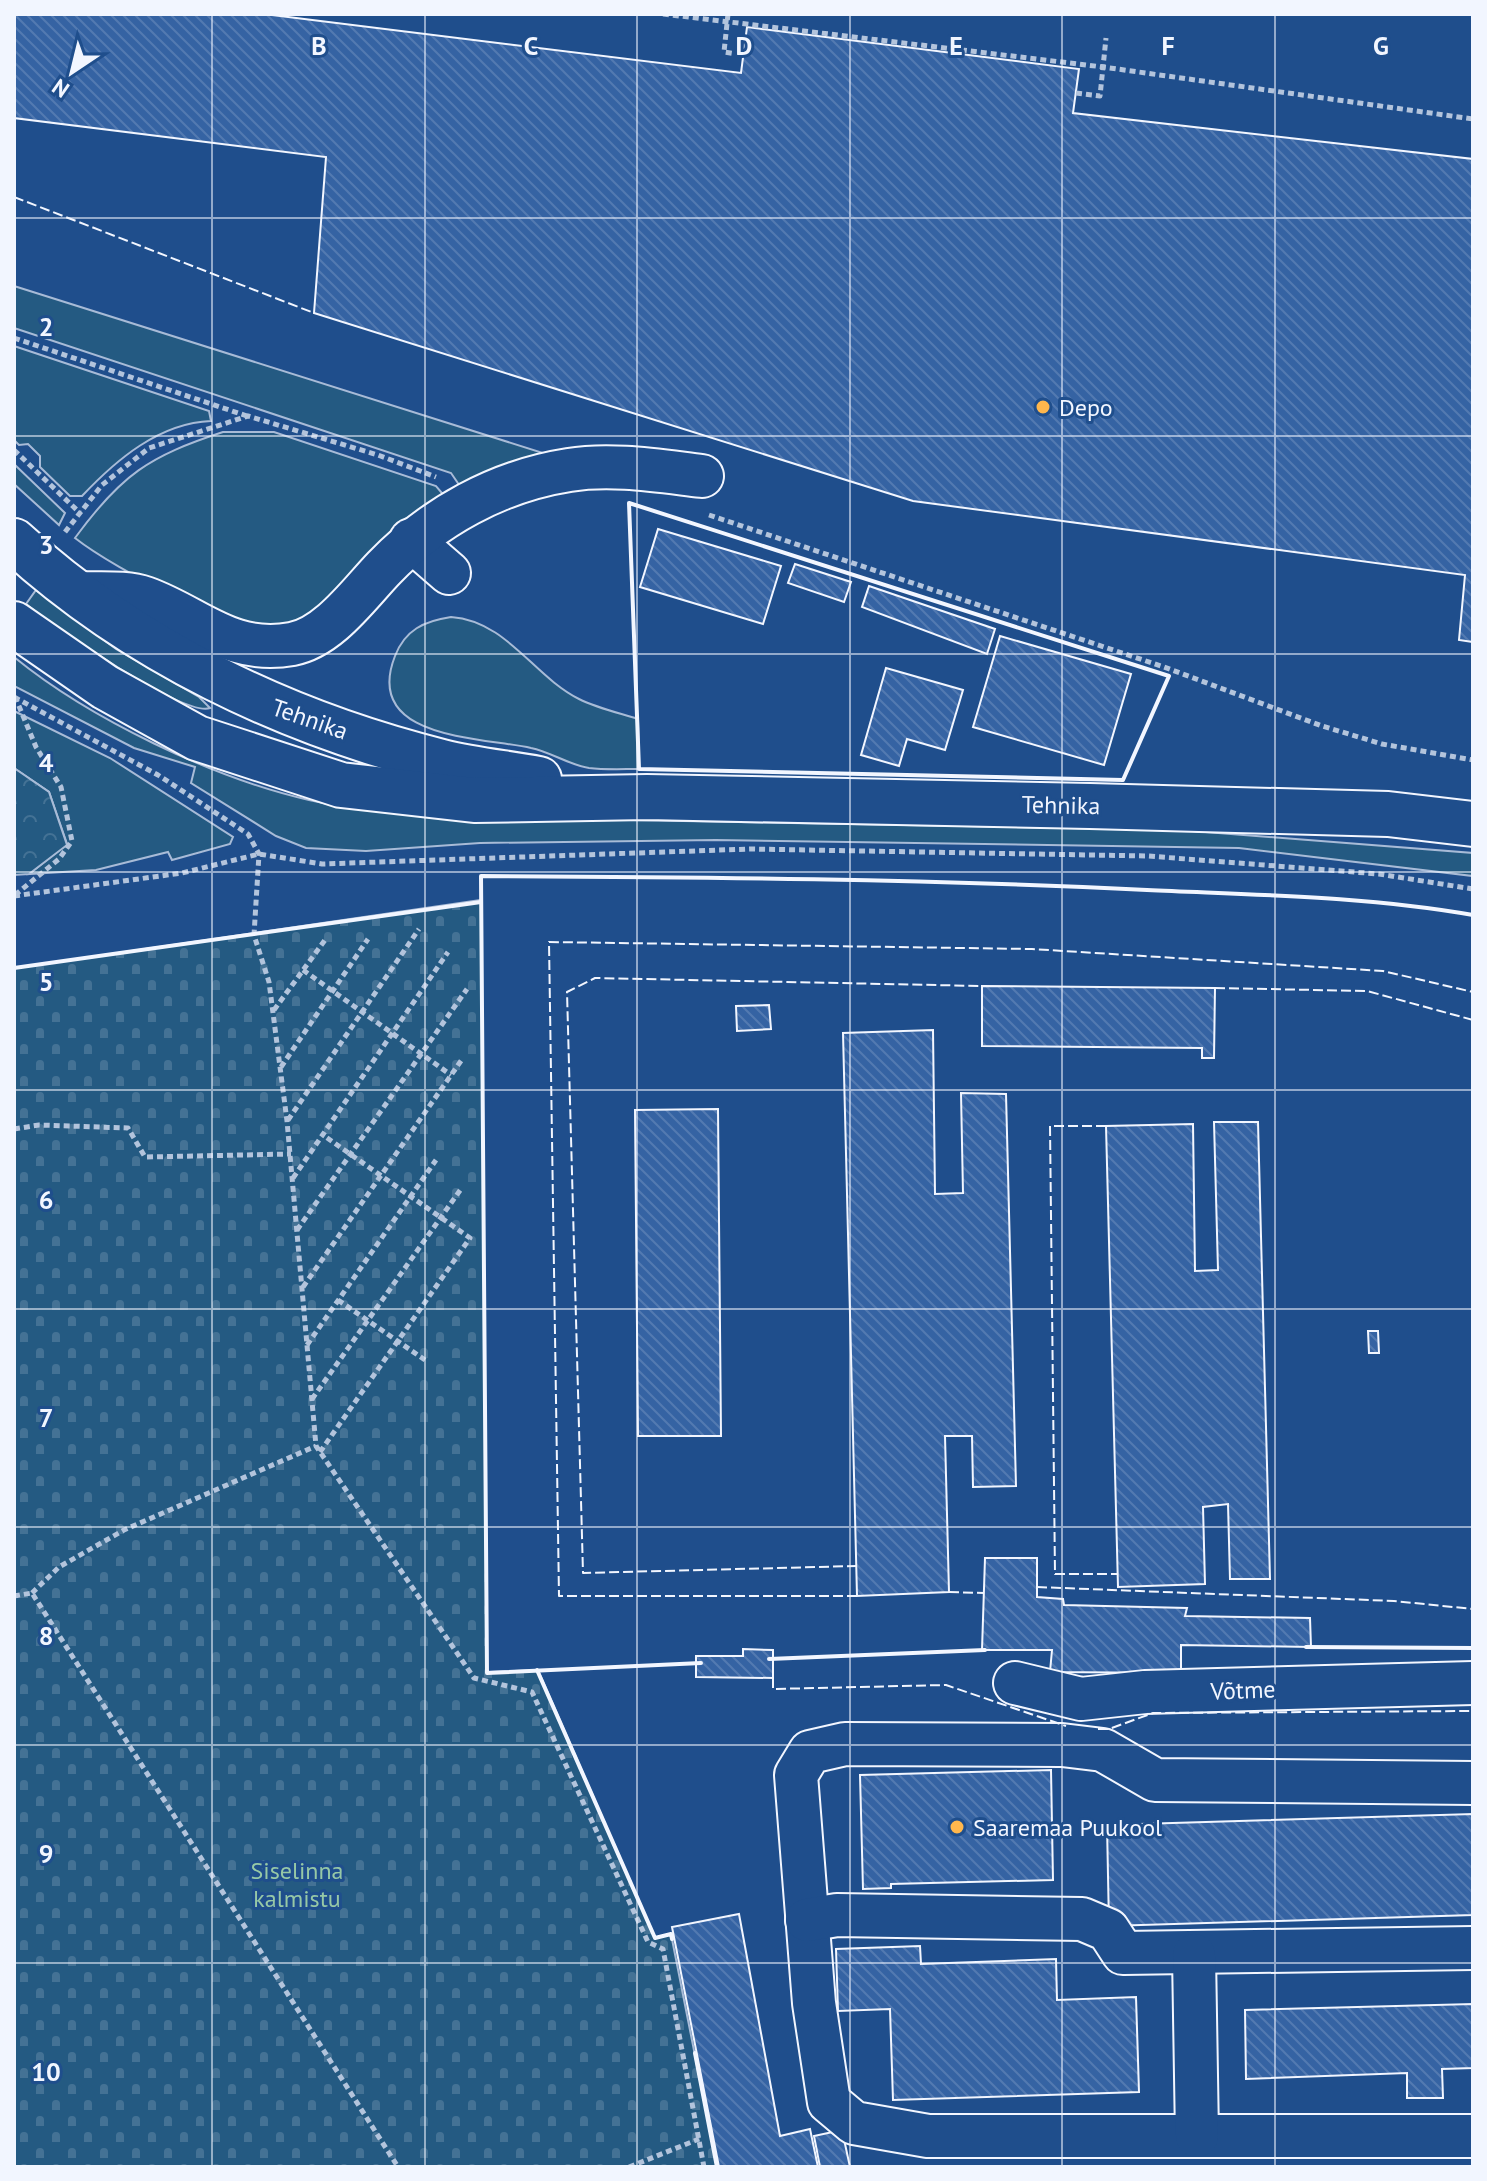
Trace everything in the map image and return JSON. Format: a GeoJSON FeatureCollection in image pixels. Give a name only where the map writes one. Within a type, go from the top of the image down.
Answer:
{"type":"FeatureCollection","features":[{"type":"Feature","properties":{"kind":"main road","name":"Tehnika"},"geometry":{"type":"LineString","coordinates":[[14,541],[78,593],[151,645],[252,699],[444,763],[647,797]]}},
{"type":"Feature","properties":{"kind":"main road","name":"Tehnika"},"geometry":{"type":"LineString","coordinates":[[14,624],[105,687],[197,738],[341,785],[474,800],[647,797],[1388,814],[1473,824]]}},
{"type":"Feature","properties":{"kind":"lane"},"geometry":{"type":"LineString","coordinates":[[78,593],[143,597],[214,633],[261,649],[297,643],[329,625],[411,540],[463,507],[504,488],[569,469],[636,468],[704,495]]}},
{"type":"Feature","properties":{"kind":"lane"},"geometry":{"type":"LineString","coordinates":[[411,540],[449,573]]}},
{"type":"Feature","properties":{"kind":"lane","name":"Võtme"},"geometry":{"type":"LineString","coordinates":[[1015,1683],[1081,1699],[1145,1692],[1473,1683]]}},
{"type":"Feature","properties":{"kind":"lane"},"geometry":{"type":"LineString","coordinates":[[1473,1783],[1155,1780],[1103,1750],[1062,1745],[845,1744],[810,1752],[796,1775],[814,2003],[829,2102],[854,2123],[928,2136],[1473,2136]]}},
{"type":"Feature","properties":{"kind":"lane"},"geometry":{"type":"LineString","coordinates":[[807,1920],[837,1915],[1082,1919],[1108,1930],[1123,1953],[1194,1955],[1473,1948]]}},
{"type":"Feature","properties":{"kind":"lane"},"geometry":{"type":"LineString","coordinates":[[1194,1955],[1197,2136]]}},
{"type":"Feature","properties":{"kind":"path"},"geometry":{"type":"LineString","coordinates":[[663,14],[1103,67],[1473,119]]}},
{"type":"Feature","properties":{"kind":"path"},"geometry":{"type":"LineString","coordinates":[[728,14],[724,52],[743,55]]}},
{"type":"Feature","properties":{"kind":"path"},"geometry":{"type":"LineString","coordinates":[[1076,93],[1100,96],[1106,38]]}},
{"type":"Feature","properties":{"kind":"path"},"geometry":{"type":"LineString","coordinates":[[14,338],[248,416],[363,450],[446,481]]}},
{"type":"Feature","properties":{"kind":"path"},"geometry":{"type":"LineString","coordinates":[[64,533],[102,485],[149,448],[248,416]]}},
{"type":"Feature","properties":{"kind":"path"},"geometry":{"type":"LineString","coordinates":[[14,450],[80,513]]}},
{"type":"Feature","properties":{"kind":"path"},"geometry":{"type":"LineString","coordinates":[[704,495],[1322,726],[1382,744],[1473,760]]}},
{"type":"Feature","properties":{"kind":"path"},"geometry":{"type":"LineString","coordinates":[[15,697],[158,775],[248,834],[259,854],[254,935],[269,982],[287,1121],[316,1446],[474,1678],[532,1692],[648,1942],[663,1949],[704,2167]]}},
{"type":"Feature","properties":{"kind":"path"},"geometry":{"type":"LineString","coordinates":[[15,697],[36,747],[61,787],[70,818],[72,841],[59,859],[15,896]]}},
{"type":"Feature","properties":{"kind":"path"},"geometry":{"type":"LineString","coordinates":[[15,896],[182,873],[259,854],[322,864],[750,849],[1148,856],[1379,874],[1473,889]]}},
{"type":"Feature","properties":{"kind":"path"},"geometry":{"type":"LineString","coordinates":[[287,1121],[419,929]]}},
{"type":"Feature","properties":{"kind":"path"},"geometry":{"type":"LineString","coordinates":[[280,1068],[368,939]]}},
{"type":"Feature","properties":{"kind":"path"},"geometry":{"type":"LineString","coordinates":[[273,1012],[325,940]]}},
{"type":"Feature","properties":{"kind":"path"},"geometry":{"type":"LineString","coordinates":[[293,1178],[448,952]]}},
{"type":"Feature","properties":{"kind":"path"},"geometry":{"type":"LineString","coordinates":[[303,970],[451,1075]]}},
{"type":"Feature","properties":{"kind":"path"},"geometry":{"type":"LineString","coordinates":[[297,1231],[467,989]]}},
{"type":"Feature","properties":{"kind":"path"},"geometry":{"type":"LineString","coordinates":[[302,1288],[463,1058]]}},
{"type":"Feature","properties":{"kind":"path"},"geometry":{"type":"LineString","coordinates":[[14,1129],[39,1125],[128,1128],[145,1157],[291,1154]]}},
{"type":"Feature","properties":{"kind":"path"},"geometry":{"type":"LineString","coordinates":[[320,1452],[470,1238],[323,1135]]}},
{"type":"Feature","properties":{"kind":"path"},"geometry":{"type":"LineString","coordinates":[[307,1345],[436,1160]]}},
{"type":"Feature","properties":{"kind":"path"},"geometry":{"type":"LineString","coordinates":[[312,1400],[461,1189]]}},
{"type":"Feature","properties":{"kind":"path"},"geometry":{"type":"LineString","coordinates":[[338,1300],[425,1360]]}},
{"type":"Feature","properties":{"kind":"path"},"geometry":{"type":"LineString","coordinates":[[14,1596],[32,1593],[59,1567],[124,1530],[316,1446]]}},
{"type":"Feature","properties":{"kind":"path"},"geometry":{"type":"LineString","coordinates":[[32,1593],[398,2167]]}},
{"type":"Feature","properties":{"kind":"path"},"geometry":{"type":"LineString","coordinates":[[629,2167],[699,2139]]}},
{"type":"Feature","properties":{"kind":"green space"},"geometry":{"type":"Polygon","coordinates":[[[14,286],[565,460],[464,492],[451,473],[14,328],[14,286]]]}},
{"type":"Feature","properties":{"kind":"green space"},"geometry":{"type":"Polygon","coordinates":[[[14,346],[209,411],[211,421],[192,423],[156,436],[109,469],[82,496],[70,496],[40,467],[40,456],[28,444],[19,445],[14,440],[14,346]]]}},
{"type":"Feature","properties":{"kind":"green space"},"geometry":{"type":"Polygon","coordinates":[[[223,432],[274,432],[436,486],[447,499],[369,568],[304,619],[273,627],[215,613],[182,599],[119,567],[75,538],[107,498],[138,470],[175,450],[223,432]]]}},
{"type":"Feature","properties":{"kind":"green space"},"geometry":{"type":"Polygon","coordinates":[[[14,464],[65,513],[59,525],[14,484],[14,464]]]}},
{"type":"Feature","properties":{"kind":"green space"},"geometry":{"type":"Polygon","coordinates":[[[36,590],[116,649],[199,697],[210,708],[196,707],[174,699],[147,685],[61,630],[26,604],[36,590]]]}},
{"type":"Feature","properties":{"kind":"green space"},"geometry":{"type":"Polygon","coordinates":[[[451,617],[488,628],[579,699],[638,719],[639,769],[582,766],[538,750],[432,729],[411,719],[395,704],[389,684],[395,656],[404,640],[417,628],[451,617]]]}},
{"type":"Feature","properties":{"kind":"green space"},"geometry":{"type":"Polygon","coordinates":[[[14,657],[79,702],[154,744],[272,790],[348,807],[467,817],[1180,830],[1473,853],[1473,876],[1239,848],[716,840],[480,843],[366,851],[306,848],[276,836],[191,783],[195,767],[134,748],[14,686],[14,657]]]}},
{"type":"Feature","properties":{"kind":"green space"},"geometry":{"type":"Polygon","coordinates":[[[14,711],[110,758],[233,837],[230,844],[172,860],[168,852],[96,870],[29,874],[67,844],[49,792],[14,768],[14,711]]]}},
{"type":"Feature","properties":{"kind":"green space"},"geometry":{"type":"Polygon","coordinates":[[[14,768],[49,792],[67,845],[29,874],[14,875],[14,768]]]}},
{"type":"Feature","properties":{"kind":"green space","name":"Siselinna kalmistu"},"geometry":{"type":"Polygon","coordinates":[[[481,900],[487,1672],[538,1670],[655,1938],[671,1934],[717,2167],[14,2167],[14,968],[481,900]]]}},
{"type":"Feature","properties":{"kind":"building","name":"Depo"},"geometry":{"type":"Polygon","coordinates":[[[14,14],[264,14],[741,73],[747,27],[1079,69],[1073,113],[1473,159],[1473,642],[1459,640],[1465,575],[913,501],[314,313],[326,157],[14,118],[14,14]]]}},
{"type":"Feature","properties":{"kind":"building"},"geometry":{"type":"Polygon","coordinates":[[[658,529],[781,566],[763,624],[640,587],[658,529]]]}},
{"type":"Feature","properties":{"kind":"building"},"geometry":{"type":"Polygon","coordinates":[[[795,564],[851,582],[844,602],[788,583],[795,564]]]}},
{"type":"Feature","properties":{"kind":"building"},"geometry":{"type":"Polygon","coordinates":[[[869,586],[995,629],[987,654],[862,607],[869,586]]]}},
{"type":"Feature","properties":{"kind":"building"},"geometry":{"type":"Polygon","coordinates":[[[1000,636],[1131,674],[1104,765],[973,727],[1000,636]]]}},
{"type":"Feature","properties":{"kind":"building"},"geometry":{"type":"Polygon","coordinates":[[[886,668],[963,690],[945,750],[907,739],[899,766],[861,755],[886,668]]]}},
{"type":"Feature","properties":{"kind":"building"},"geometry":{"type":"Polygon","coordinates":[[[982,986],[1215,988],[1214,1058],[1202,1058],[1202,1048],[982,1046],[982,986]]]}},
{"type":"Feature","properties":{"kind":"building"},"geometry":{"type":"Polygon","coordinates":[[[769,1005],[771,1029],[737,1031],[736,1006],[769,1005]]]}},
{"type":"Feature","properties":{"kind":"building"},"geometry":{"type":"Polygon","coordinates":[[[933,1030],[935,1194],[963,1193],[961,1093],[1006,1094],[1016,1486],[973,1487],[972,1436],[945,1436],[949,1592],[857,1596],[843,1033],[933,1030]]]}},
{"type":"Feature","properties":{"kind":"building"},"geometry":{"type":"Polygon","coordinates":[[[718,1109],[721,1436],[638,1436],[635,1110],[718,1109]]]}},
{"type":"Feature","properties":{"kind":"building"},"geometry":{"type":"Polygon","coordinates":[[[1214,1122],[1258,1122],[1270,1579],[1230,1579],[1228,1504],[1203,1507],[1205,1584],[1118,1587],[1106,1126],[1193,1124],[1195,1271],[1218,1270],[1214,1122]]]}},
{"type":"Feature","properties":{"kind":"building"},"geometry":{"type":"Polygon","coordinates":[[[1368,1331],[1378,1331],[1379,1353],[1369,1353],[1368,1331]]]}},
{"type":"Feature","properties":{"kind":"building"},"geometry":{"type":"Polygon","coordinates":[[[985,1558],[1037,1558],[1037,1597],[1063,1599],[1064,1605],[1187,1608],[1185,1616],[1310,1618],[1311,1647],[1181,1645],[1181,1673],[1050,1672],[1052,1650],[982,1650],[985,1558]]]}},
{"type":"Feature","properties":{"kind":"building"},"geometry":{"type":"Polygon","coordinates":[[[743,1649],[773,1650],[773,1678],[696,1677],[696,1656],[743,1656],[743,1649]]]}},
{"type":"Feature","properties":{"kind":"building","name":"Saaremaa Puukool"},"geometry":{"type":"Polygon","coordinates":[[[1051,1770],[1053,1880],[891,1884],[891,1888],[863,1889],[860,1775],[1051,1770]]]}},
{"type":"Feature","properties":{"kind":"building"},"geometry":{"type":"Polygon","coordinates":[[[1473,1814],[1473,1915],[1109,1926],[1107,1825],[1473,1814]]]}},
{"type":"Feature","properties":{"kind":"building"},"geometry":{"type":"Polygon","coordinates":[[[739,1914],[780,2136],[810,2129],[818,2167],[719,2167],[672,1927],[739,1914]]]}},
{"type":"Feature","properties":{"kind":"building"},"geometry":{"type":"Polygon","coordinates":[[[920,1946],[921,1964],[1056,1959],[1057,2000],[1136,1997],[1139,2092],[893,2100],[890,2009],[838,2011],[836,1949],[920,1946]]]}},
{"type":"Feature","properties":{"kind":"building"},"geometry":{"type":"Polygon","coordinates":[[[1473,2004],[1473,2068],[1442,2069],[1443,2098],[1407,2098],[1407,2073],[1246,2079],[1245,2010],[1473,2004]]]}},
{"type":"Feature","properties":{"kind":"building"},"geometry":{"type":"Polygon","coordinates":[[[842,2130],[850,2167],[820,2167],[814,2136],[842,2130]]]}},
{"type":"Feature","properties":{"kind":"fence"},"geometry":{"type":"LineString","coordinates":[[14,197],[314,313]]}},
{"type":"Feature","properties":{"kind":"fence"},"geometry":{"type":"LineString","coordinates":[[857,1596],[559,1596],[549,942],[1032,949],[1383,971],[1473,992]]}},
{"type":"Feature","properties":{"kind":"fence"},"geometry":{"type":"LineString","coordinates":[[857,1566],[583,1573],[567,992],[595,978],[982,986]]}},
{"type":"Feature","properties":{"kind":"fence"},"geometry":{"type":"LineString","coordinates":[[1215,988],[1367,991],[1473,1020]]}},
{"type":"Feature","properties":{"kind":"fence"},"geometry":{"type":"LineString","coordinates":[[1106,1126],[1050,1126],[1055,1574],[1118,1574]]}},
{"type":"Feature","properties":{"kind":"fence"},"geometry":{"type":"LineString","coordinates":[[1037,1587],[1394,1601],[1473,1609]]}},
{"type":"Feature","properties":{"kind":"fence"},"geometry":{"type":"LineString","coordinates":[[949,1592],[984,1593]]}},
{"type":"Feature","properties":{"kind":"fence"},"geometry":{"type":"LineString","coordinates":[[773,1678],[773,1689],[946,1685],[1066,1726]]}},
{"type":"Feature","properties":{"kind":"fence"},"geometry":{"type":"LineString","coordinates":[[1098,1729],[1109,1729],[1153,1713],[1473,1711]]}},
{"type":"Feature","properties":{"kind":"wall"},"geometry":{"type":"LineString","coordinates":[[629,503],[1169,676],[1123,780],[639,769],[629,503]]}},
{"type":"Feature","properties":{"kind":"wall"},"geometry":{"type":"LineString","coordinates":[[701,1663],[487,1673],[481,876],[814,879],[1064,886],[1351,900],[1473,915]]}},
{"type":"Feature","properties":{"kind":"wall"},"geometry":{"type":"LineString","coordinates":[[14,968],[481,902]]}},
{"type":"Feature","properties":{"kind":"wall"},"geometry":{"type":"LineString","coordinates":[[1306,1647],[1473,1648]]}},
{"type":"Feature","properties":{"kind":"wall"},"geometry":{"type":"LineString","coordinates":[[769,1659],[985,1650]]}},
{"type":"Feature","properties":{"kind":"wall"},"geometry":{"type":"LineString","coordinates":[[537,1670],[655,1938],[671,1934],[672,1939]]}},
{"type":"Feature","properties":{"kind":"wall"},"geometry":{"type":"LineString","coordinates":[[695,2053],[717,2167]]}},
{"type":"Feature","properties":{"kind":"place","name":"Depo"},"geometry":{"type":"Point","coordinates":[1043,407]}},
{"type":"Feature","properties":{"kind":"place","name":"Saaremaa Puukool"},"geometry":{"type":"Point","coordinates":[957,1827]}}]}
